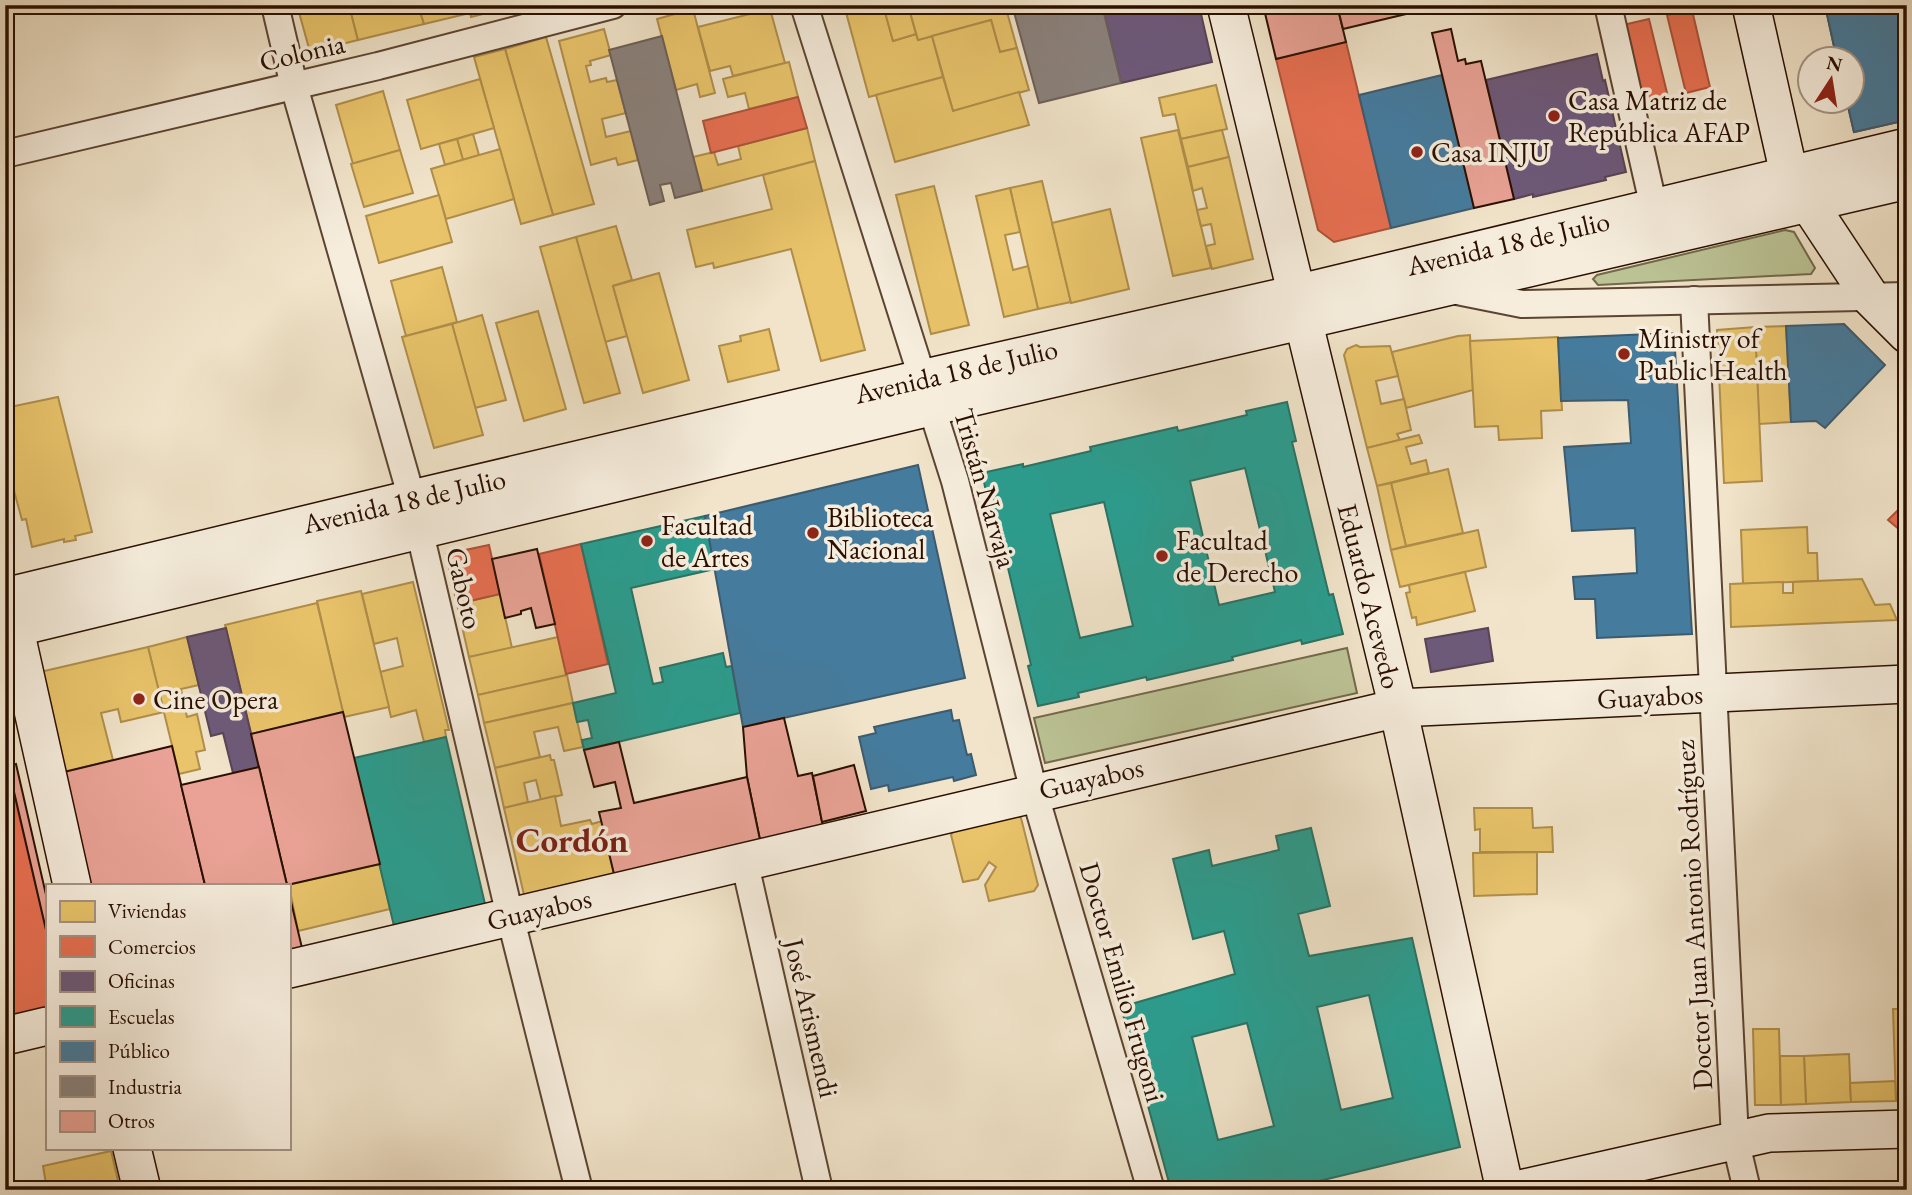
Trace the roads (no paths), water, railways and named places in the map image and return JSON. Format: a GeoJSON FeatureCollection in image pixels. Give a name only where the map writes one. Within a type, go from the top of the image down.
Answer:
{"type":"FeatureCollection","features":[{"type":"Feature","properties":{"kind":"street","name":"Gaboto"},"geometry":{"type":"LineString","coordinates":[[275,5],[294,86],[415,514],[510,916],[579,1190]]}},
{"type":"Feature","properties":{"kind":"street","name":"Colonia"},"geometry":{"type":"LineString","coordinates":[[5,154],[294,86],[613,5]]}},
{"type":"Feature","properties":{"kind":"street","name":"Tristán Narvaja"},"geometry":{"type":"LineString","coordinates":[[804,5],[955,481],[1034,792]]}},
{"type":"Feature","properties":{"kind":"street","name":"Eduardo Acevedo"},"geometry":{"type":"LineString","coordinates":[[1226,5],[1398,708],[1505,1190]]}},
{"type":"Feature","properties":{"kind":"street"},"geometry":{"type":"LineString","coordinates":[[1608,5],[1654,208]]}},
{"type":"Feature","properties":{"kind":"street"},"geometry":{"type":"LineString","coordinates":[[1751,5],[1799,189],[1889,297],[1907,334]]}},
{"type":"Feature","properties":{"kind":"street","name":"Avenida 18 de Julio"},"geometry":{"type":"LineString","coordinates":[[1299,307],[1443,288],[1799,189],[1907,147]]}},
{"type":"Feature","properties":{"kind":"street","name":"Avenida 18 de Julio"},"geometry":{"type":"LineString","coordinates":[[8,608],[1299,307],[1654,208],[1799,189],[1907,180]]}},
{"type":"Feature","properties":{"kind":"street","name":"Avenida 18 de Julio"},"geometry":{"type":"LineString","coordinates":[[1443,288],[1522,304],[1889,297]]}},
{"type":"Feature","properties":{"kind":"street","name":"Doctor Juan Antonio Rodríguez"},"geometry":{"type":"LineString","coordinates":[[1694,300],[1735,1139],[1747,1190]]}},
{"type":"Feature","properties":{"kind":"street"},"geometry":{"type":"LineString","coordinates":[[8,608],[72,884]]}},
{"type":"Feature","properties":{"kind":"street","name":"Guayabos"},"geometry":{"type":"LineString","coordinates":[[290,969],[1398,708],[1907,684]]}},
{"type":"Feature","properties":{"kind":"street","name":"Doctor Emilio Frugoni"},"geometry":{"type":"LineString","coordinates":[[1034,792],[1151,1190]]}},
{"type":"Feature","properties":{"kind":"street","name":"José Arismendi"},"geometry":{"type":"LineString","coordinates":[[744,860],[819,1190]]}},
{"type":"Feature","properties":{"kind":"street"},"geometry":{"type":"LineString","coordinates":[[5,1036],[46,1026]]}},
{"type":"Feature","properties":{"kind":"street"},"geometry":{"type":"LineString","coordinates":[[1516,1190],[1769,1133],[1907,1129]]}},
{"type":"Feature","properties":{"kind":"street"},"geometry":{"type":"LineString","coordinates":[[132,1150],[142,1190]]}},
{"type":"Feature","properties":{"kind":"place","name":"Casa Matriz de República AFAP"},"geometry":{"type":"Point","coordinates":[1554,116]}},
{"type":"Feature","properties":{"kind":"place","name":"Casa INJU"},"geometry":{"type":"Point","coordinates":[1417,152]}},
{"type":"Feature","properties":{"kind":"place","name":"Ministry of Public Health"},"geometry":{"type":"Point","coordinates":[1624,354]}},
{"type":"Feature","properties":{"kind":"place","name":"Biblioteca Nacional"},"geometry":{"type":"Point","coordinates":[813,533]}},
{"type":"Feature","properties":{"kind":"place","name":"Facultad de Artes"},"geometry":{"type":"Point","coordinates":[647,541]}},
{"type":"Feature","properties":{"kind":"place","name":"Facultad de Derecho"},"geometry":{"type":"Point","coordinates":[1162,556]}},
{"type":"Feature","properties":{"kind":"place","name":"Cine Opera"},"geometry":{"type":"Point","coordinates":[139,699]}},
{"type":"Feature","properties":{"kind":"district","name":"Cordón"},"geometry":{"type":"Point","coordinates":[572,840]}}]}
